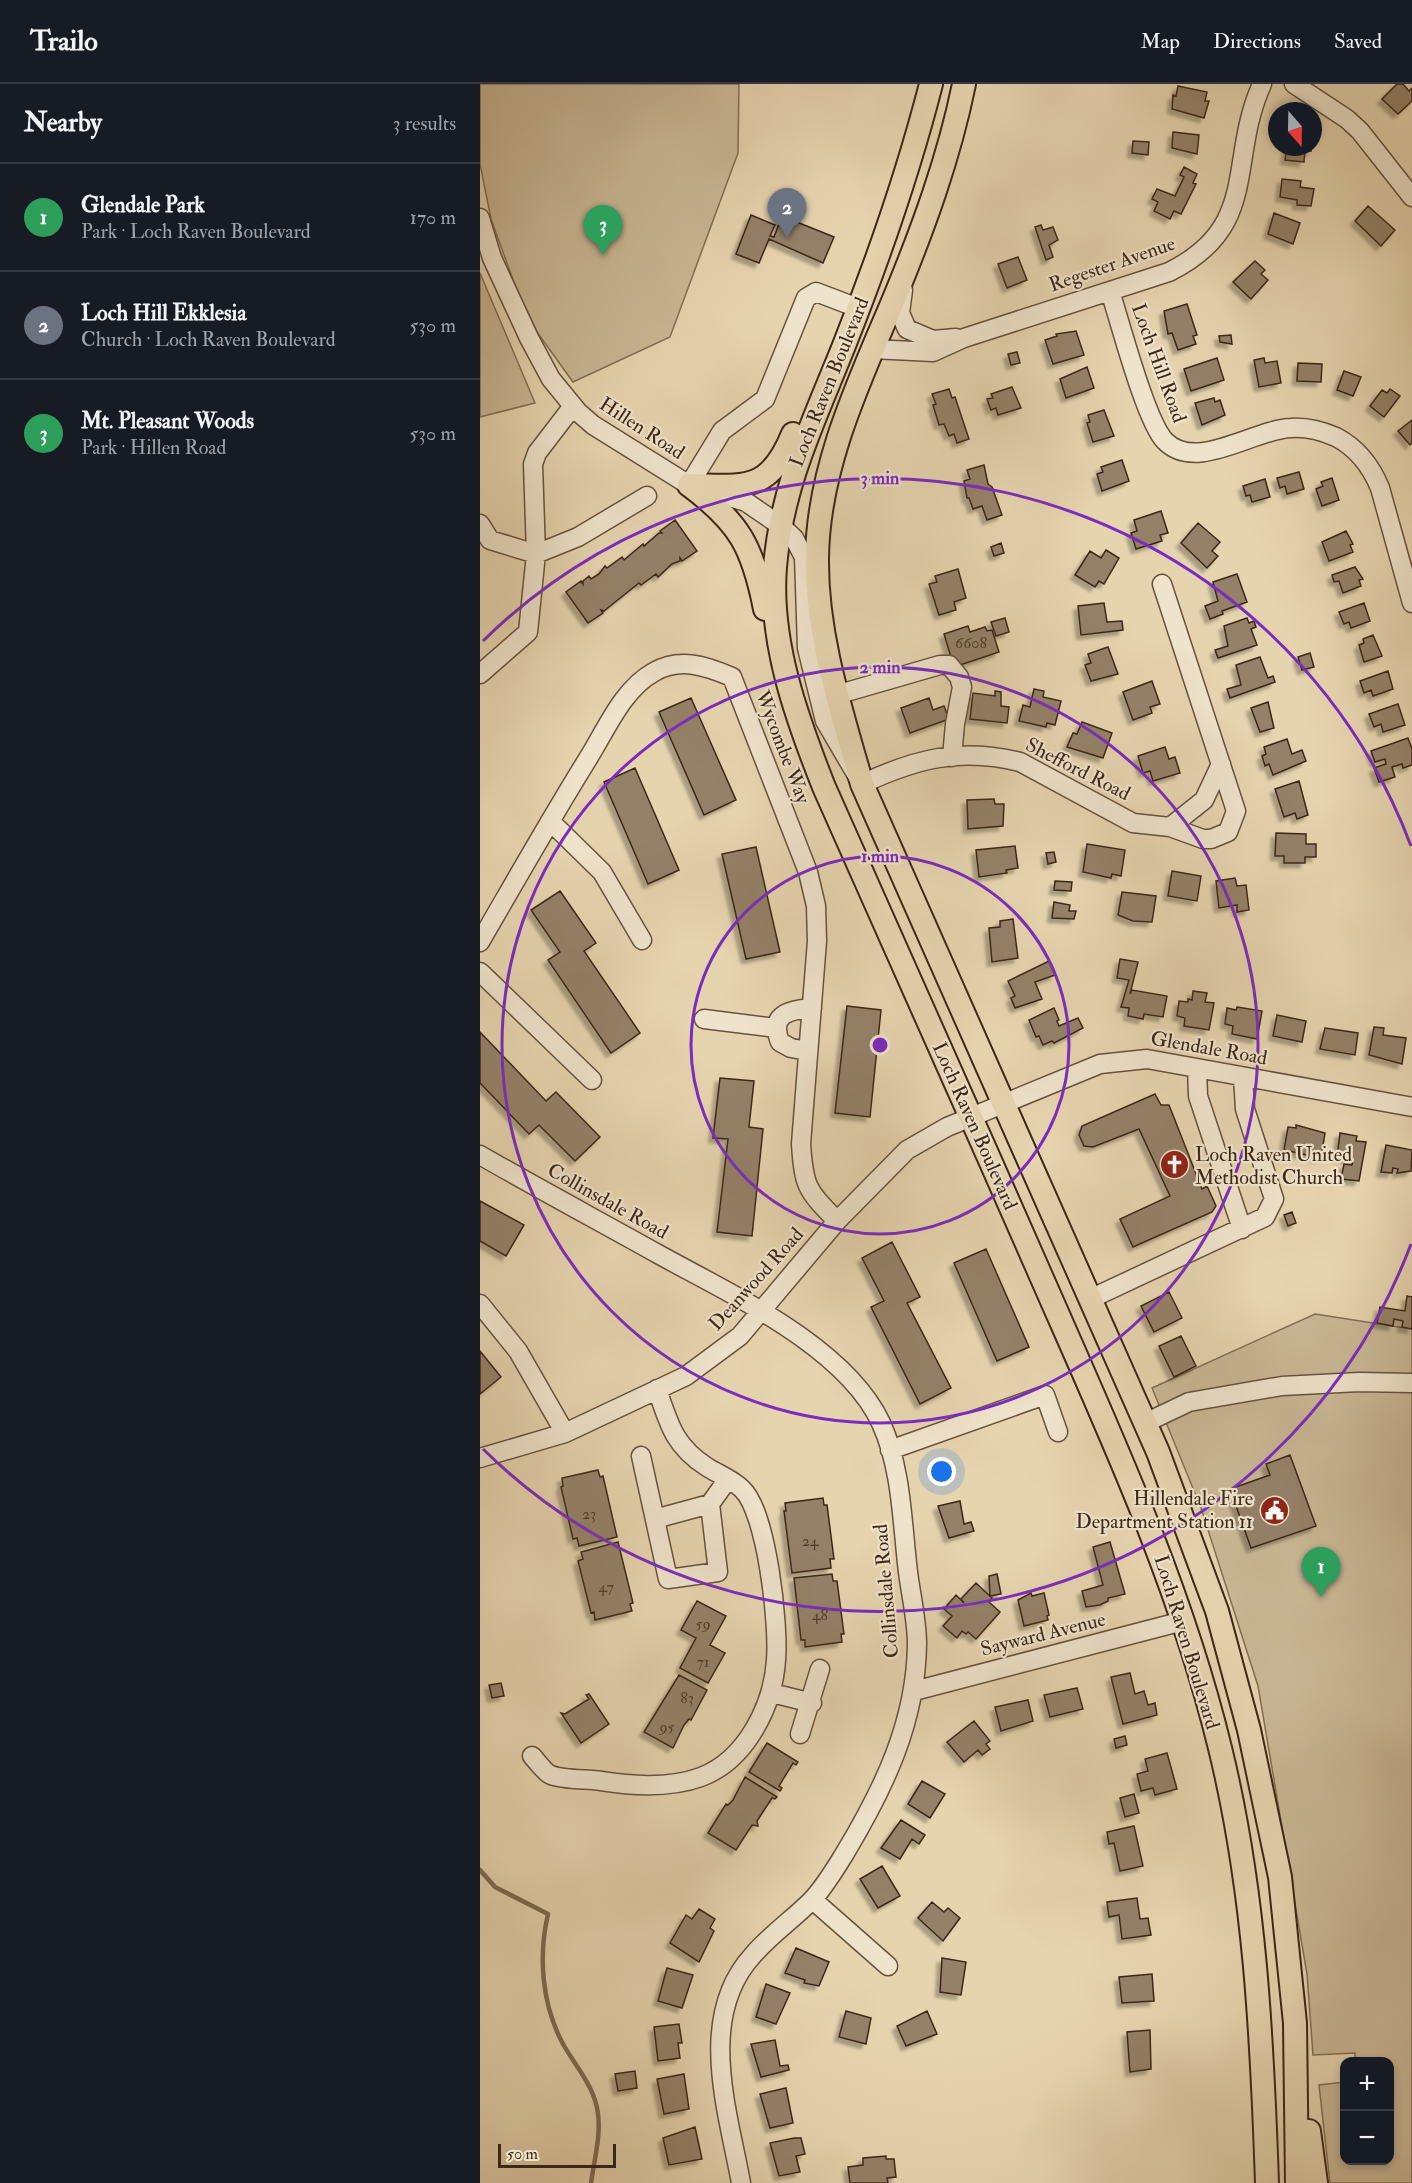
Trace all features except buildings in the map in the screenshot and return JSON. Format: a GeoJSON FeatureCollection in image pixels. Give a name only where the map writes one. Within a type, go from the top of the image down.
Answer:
{"type":"FeatureCollection","features":[{"type":"Feature","properties":{"kind":"main road","name":"Loch Raven Boulevard"},"geometry":{"type":"LineString","coordinates":[[931,84],[911,162],[844,345],[812,417],[793,473],[775,567],[775,597],[786,675],[797,715],[824,787],[1117,1447],[1184,1621],[1220,1750],[1246,1880],[1260,2011],[1267,2183]]}},
{"type":"Feature","properties":{"kind":"main road","name":"Loch Raven Boulevard"},"geometry":{"type":"LineString","coordinates":[[964,84],[941,175],[833,453],[820,516],[817,558],[819,601],[836,695],[862,784],[1158,1452],[1217,1611],[1248,1730],[1275,1849],[1288,1940],[1296,2023],[1297,2183]]}},
{"type":"Feature","properties":{"kind":"main road"},"geometry":{"type":"LineString","coordinates":[[872,349],[870,322],[920,195],[911,162]]}},
{"type":"Feature","properties":{"kind":"main road"},"geometry":{"type":"LineString","coordinates":[[688,484],[737,486],[755,483],[767,475],[783,458],[813,387],[844,345]]}},
{"type":"Feature","properties":{"kind":"main road"},"geometry":{"type":"LineString","coordinates":[[688,484],[728,517],[744,540],[760,582],[768,623],[786,675]]}},
{"type":"Feature","properties":{"kind":"main road"},"geometry":{"type":"LineString","coordinates":[[1117,1447],[1158,1452]]}},
{"type":"Feature","properties":{"kind":"main road"},"geometry":{"type":"LineString","coordinates":[[1184,1621],[1217,1611]]}},
{"type":"Feature","properties":{"kind":"main road"},"geometry":{"type":"LineString","coordinates":[[1296,2023],[1316,2183]]}},
{"type":"Feature","properties":{"kind":"street","name":"Regester Avenue"},"geometry":{"type":"LineString","coordinates":[[872,349],[933,352],[964,338],[1169,272],[1190,262],[1222,231],[1232,212],[1239,185],[1245,136],[1262,84]]}},
{"type":"Feature","properties":{"kind":"street"},"geometry":{"type":"LineString","coordinates":[[1293,84],[1347,118],[1360,130],[1412,197]]}},
{"type":"Feature","properties":{"kind":"street","name":"Hillen Road"},"geometry":{"type":"LineString","coordinates":[[480,218],[492,258],[515,310],[551,379],[573,406],[592,425],[688,484],[746,502],[782,525]]}},
{"type":"Feature","properties":{"kind":"street","name":"Regester Avenue"},"geometry":{"type":"LineString","coordinates":[[905,271],[900,313],[907,329],[933,340],[964,338]]}},
{"type":"Feature","properties":{"kind":"street","name":"Loch Hill Road"},"geometry":{"type":"LineString","coordinates":[[1110,291],[1149,412],[1163,440],[1171,447],[1186,453],[1208,452],[1271,431],[1291,428],[1310,429],[1332,436],[1358,454],[1375,475],[1412,603]]}},
{"type":"Feature","properties":{"kind":"street"},"geometry":{"type":"LineString","coordinates":[[688,484],[722,431],[765,399],[806,298],[816,292],[858,308]]}},
{"type":"Feature","properties":{"kind":"street"},"geometry":{"type":"LineString","coordinates":[[480,674],[528,632],[536,554],[533,464],[537,453],[573,406]]}},
{"type":"Feature","properties":{"kind":"street"},"geometry":{"type":"LineString","coordinates":[[480,524],[490,540],[536,554],[578,537],[647,496]]}},
{"type":"Feature","properties":{"kind":"street"},"geometry":{"type":"LineString","coordinates":[[782,525],[794,538],[804,557],[807,648],[825,721],[862,784]]}},
{"type":"Feature","properties":{"kind":"street","name":"Shefford Road"},"geometry":{"type":"LineString","coordinates":[[862,784],[903,765],[952,757],[1000,757],[1020,762],[1133,823],[1170,827],[1193,837],[1211,839],[1228,832],[1236,811],[1162,584]]}},
{"type":"Feature","properties":{"kind":"street","name":"Wycombe Way"},"geometry":{"type":"LineString","coordinates":[[480,942],[631,688],[645,677],[665,667],[684,663],[702,665],[732,677],[813,891],[817,941],[801,1144],[803,1175],[812,1195],[837,1221]]}},
{"type":"Feature","properties":{"kind":"street"},"geometry":{"type":"LineString","coordinates":[[836,695],[940,665],[949,665],[959,677],[962,687],[952,739],[952,757]]}},
{"type":"Feature","properties":{"kind":"street"},"geometry":{"type":"LineString","coordinates":[[1170,827],[1204,800],[1221,764]]}},
{"type":"Feature","properties":{"kind":"street"},"geometry":{"type":"LineString","coordinates":[[550,821],[602,872],[642,940]]}},
{"type":"Feature","properties":{"kind":"street"},"geometry":{"type":"LineString","coordinates":[[480,972],[592,1080]]}},
{"type":"Feature","properties":{"kind":"street"},"geometry":{"type":"LineString","coordinates":[[808,1051],[791,1048],[780,1042],[776,1028],[783,1015],[792,1010],[812,1008]]}},
{"type":"Feature","properties":{"kind":"street"},"geometry":{"type":"LineString","coordinates":[[704,1019],[776,1028]]}},
{"type":"Feature","properties":{"kind":"street","name":"Glendale Road"},"geometry":{"type":"LineString","coordinates":[[1005,1103],[1100,1064],[1114,1060],[1147,1059],[1412,1107]]}},
{"type":"Feature","properties":{"kind":"street"},"geometry":{"type":"LineString","coordinates":[[1197,1068],[1198,1096],[1242,1229]]}},
{"type":"Feature","properties":{"kind":"street"},"geometry":{"type":"LineString","coordinates":[[1090,1299],[1265,1218],[1274,1199],[1245,1109],[1243,1077]]}},
{"type":"Feature","properties":{"kind":"street","name":"Deanwood Road"},"geometry":{"type":"LineString","coordinates":[[480,1458],[565,1432],[686,1376],[710,1360],[740,1336],[837,1221],[907,1150],[970,1116],[1005,1103]]}},
{"type":"Feature","properties":{"kind":"street","name":"Collinsdale Road"},"geometry":{"type":"LineString","coordinates":[[480,1155],[762,1311],[847,1375],[880,1422],[890,1450],[901,1509],[917,1641],[914,1690],[904,1734],[888,1774],[852,1840],[813,1900],[749,1959],[725,2006],[720,2050],[741,2183]]}},
{"type":"Feature","properties":{"kind":"street"},"geometry":{"type":"LineString","coordinates":[[480,1304],[518,1351],[565,1432]]}},
{"type":"Feature","properties":{"kind":"street"},"geometry":{"type":"LineString","coordinates":[[1145,1423],[1189,1402],[1282,1386],[1359,1382],[1412,1383]]}},
{"type":"Feature","properties":{"kind":"street"},"geometry":{"type":"LineString","coordinates":[[532,1756],[550,1775],[611,1783],[654,1784],[701,1777],[720,1767],[741,1747],[760,1720],[772,1693],[777,1659],[774,1612],[763,1537],[752,1502],[742,1489],[683,1448],[674,1435],[657,1389]]}},
{"type":"Feature","properties":{"kind":"street"},"geometry":{"type":"LineString","coordinates":[[890,1450],[1045,1395],[1058,1432]]}},
{"type":"Feature","properties":{"kind":"street"},"geometry":{"type":"LineString","coordinates":[[641,1456],[668,1578],[718,1572],[710,1504]]}},
{"type":"Feature","properties":{"kind":"street"},"geometry":{"type":"LineString","coordinates":[[655,1519],[710,1504],[728,1479]]}},
{"type":"Feature","properties":{"kind":"street","name":"Sayward Avenue"},"geometry":{"type":"LineString","coordinates":[[914,1690],[1184,1621]]}},
{"type":"Feature","properties":{"kind":"street"},"geometry":{"type":"LineString","coordinates":[[800,1734],[812,1703],[820,1669]]}},
{"type":"Feature","properties":{"kind":"street"},"geometry":{"type":"LineString","coordinates":[[772,1693],[812,1703]]}},
{"type":"Feature","properties":{"kind":"street"},"geometry":{"type":"LineString","coordinates":[[813,1900],[888,1966]]}},
{"type":"Feature","properties":{"kind":"shaded area"},"geometry":{"type":"Polygon","coordinates":[[[480,84],[739,84],[738,153],[670,337],[573,382],[537,332],[517,291],[491,219],[480,164],[480,84]]]}},
{"type":"Feature","properties":{"kind":"shaded area"},"geometry":{"type":"Polygon","coordinates":[[[480,273],[535,403],[480,417],[480,273]]]}},
{"type":"Feature","properties":{"kind":"shaded area"},"geometry":{"type":"Polygon","coordinates":[[[1315,1314],[1412,1329],[1412,2183],[1330,2183],[1319,2085],[1340,2082],[1340,2165],[1394,2165],[1394,2057],[1355,2057],[1355,2053],[1313,2055],[1307,1974],[1258,1686],[1201,1508],[1152,1388],[1315,1314]]]}},
{"type":"Feature","properties":{"kind":"waterway"},"geometry":{"type":"LineString","coordinates":[[480,1870],[495,1887],[548,1914],[543,1947],[546,1997],[556,2029],[589,2086],[598,2114],[598,2140],[591,2183]]}},
{"type":"Feature","properties":{"kind":"place","name":"Loch Hill Ekklesia"},"geometry":{"type":"Point","coordinates":[787,238]}},
{"type":"Feature","properties":{"kind":"place","name":"Mt. Pleasant Woods"},"geometry":{"type":"Point","coordinates":[603,255]}},
{"type":"Feature","properties":{"kind":"place","name":"Loch Raven United Methodist Church"},"geometry":{"type":"Point","coordinates":[1174,1165]}},
{"type":"Feature","properties":{"kind":"place","name":"Hillendale Fire Department Station 11"},"geometry":{"type":"Point","coordinates":[1274,1510]}},
{"type":"Feature","properties":{"kind":"place","name":"Glendale Park"},"geometry":{"type":"Point","coordinates":[1321,1597]}}]}
